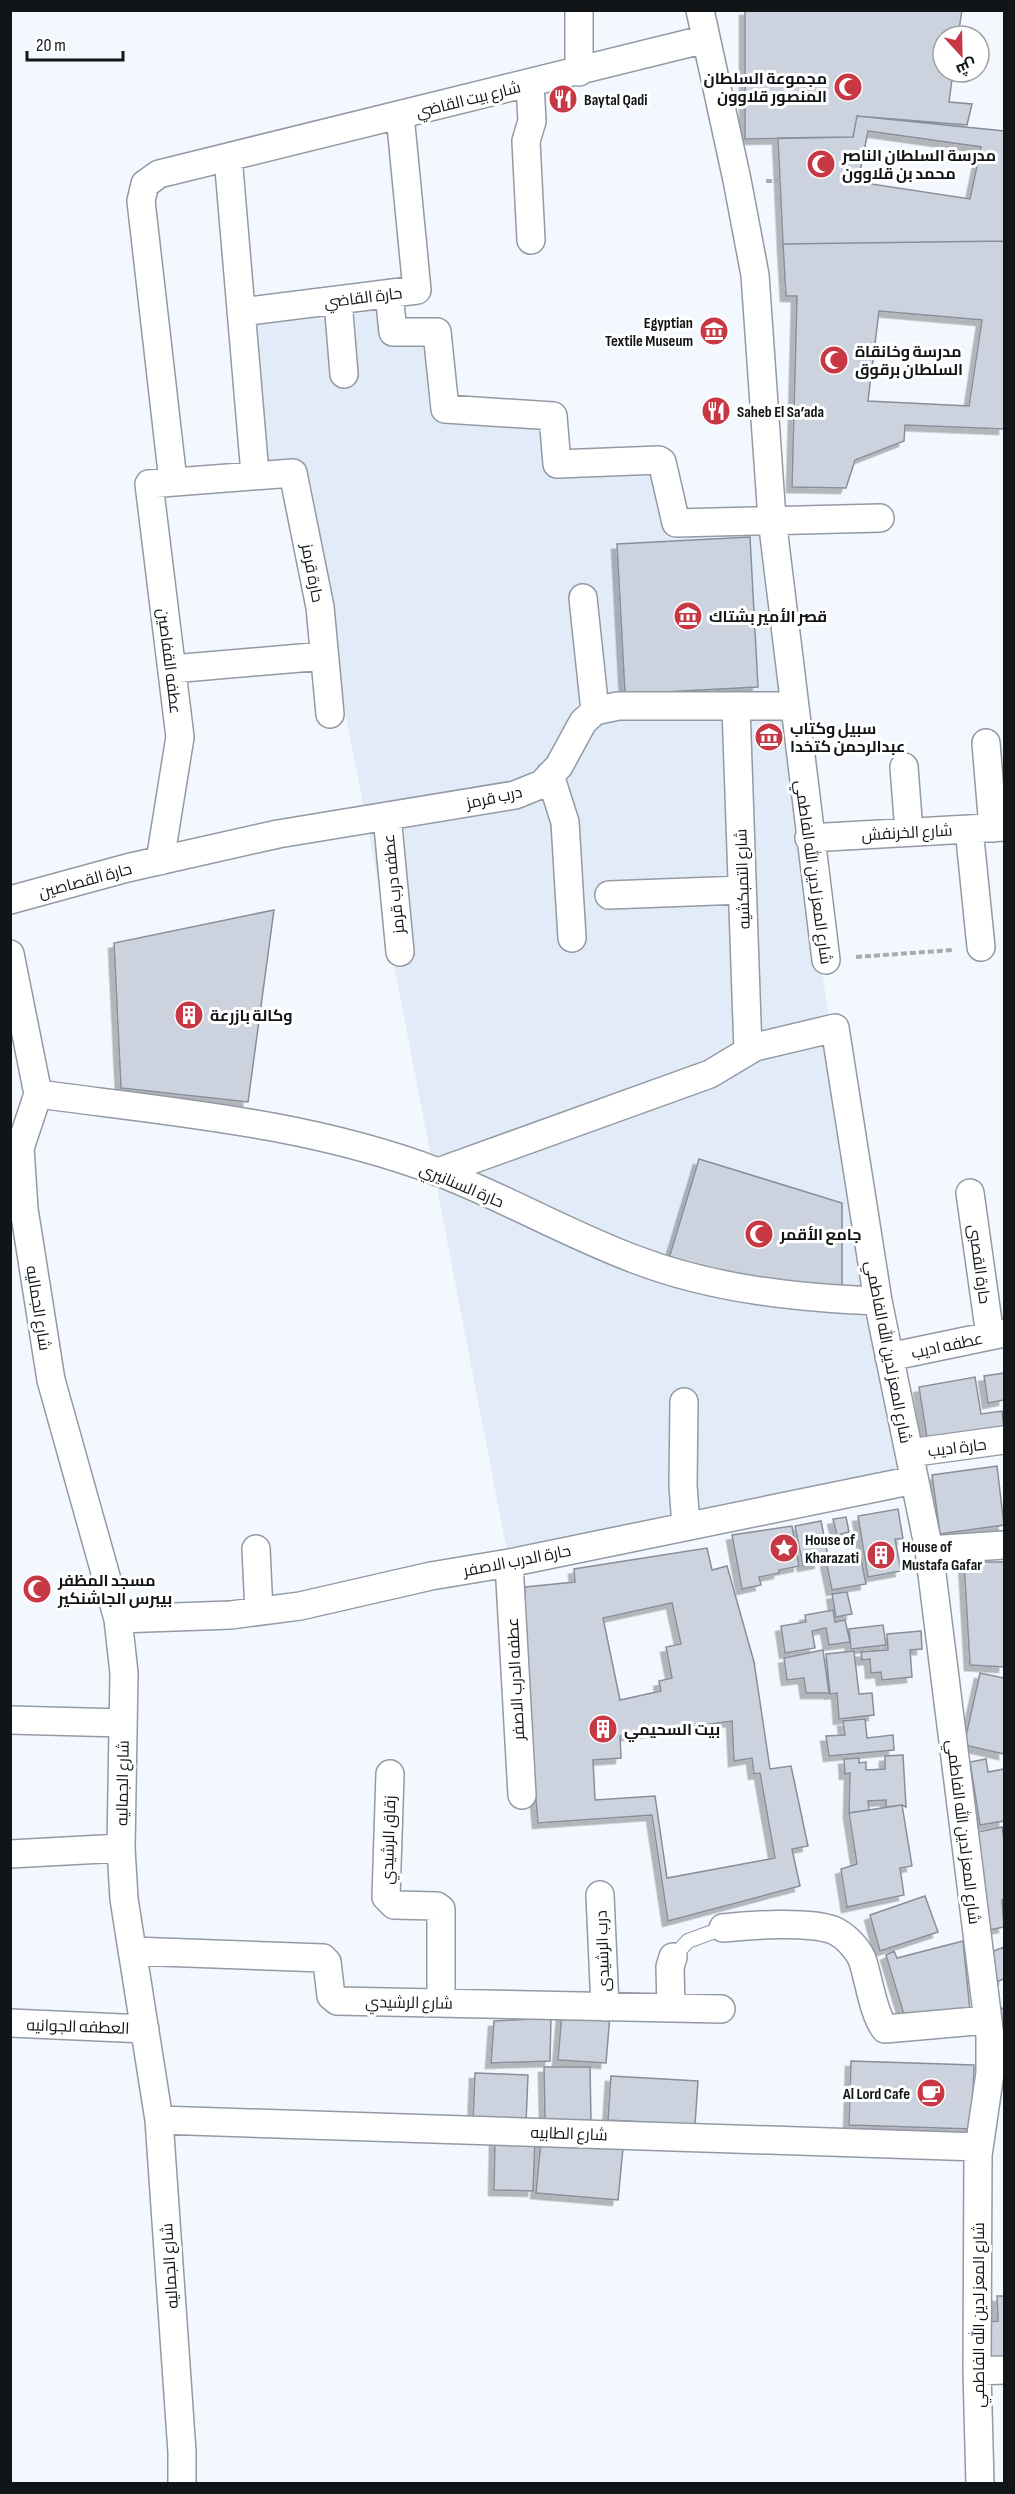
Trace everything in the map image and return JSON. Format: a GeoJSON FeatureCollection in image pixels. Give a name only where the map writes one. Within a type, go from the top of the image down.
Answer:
{"type":"FeatureCollection","features":[{"type":"Feature","properties":{"kind":"street"},"geometry":{"type":"LineString","coordinates":[[579,10],[579,72]]}},
{"type":"Feature","properties":{"kind":"street","name":"شارع المعز لدين الله الفاطمي"},"geometry":{"type":"LineString","coordinates":[[700,10],[755,275],[772,519],[792,706],[826,960]]}},
{"type":"Feature","properties":{"kind":"street","name":"شارع بيت القاضي"},"geometry":{"type":"LineString","coordinates":[[173,481],[141,201],[145,184],[159,174],[706,39]]}},
{"type":"Feature","properties":{"kind":"street"},"geometry":{"type":"LineString","coordinates":[[530,84],[532,122],[526,141],[531,240]]}},
{"type":"Feature","properties":{"kind":"street","name":"حارة القاضي"},"geometry":{"type":"LineString","coordinates":[[241,312],[417,290],[400,115]]}},
{"type":"Feature","properties":{"kind":"street"},"geometry":{"type":"LineString","coordinates":[[173,481],[255,474],[228,157]]}},
{"type":"Feature","properties":{"kind":"street"},"geometry":{"type":"LineString","coordinates":[[389,294],[393,332],[437,332],[445,409],[553,416],[557,464],[662,462],[676,523],[880,518]]}},
{"type":"Feature","properties":{"kind":"street"},"geometry":{"type":"LineString","coordinates":[[338,300],[344,374]]}},
{"type":"Feature","properties":{"kind":"street","name":"حارة قرمز"},"geometry":{"type":"LineString","coordinates":[[255,474],[289,472],[295,476],[320,607],[330,714]]}},
{"type":"Feature","properties":{"kind":"street","name":"عطفه القفاصين"},"geometry":{"type":"LineString","coordinates":[[160,861],[180,737],[148,488],[149,484],[173,481]]}},
{"type":"Feature","properties":{"kind":"street"},"geometry":{"type":"LineString","coordinates":[[583,598],[595,711],[618,706],[792,706]]}},
{"type":"Feature","properties":{"kind":"street"},"geometry":{"type":"LineString","coordinates":[[172,669],[324,656]]}},
{"type":"Feature","properties":{"kind":"street","name":"شارع التمبكشيه"},"geometry":{"type":"LineString","coordinates":[[735,707],[748,1051]]}},
{"type":"Feature","properties":{"kind":"street","name":"درب قرمز"},"geometry":{"type":"LineString","coordinates":[[160,861],[278,834],[515,795],[542,784],[559,766],[584,722],[595,711]]}},
{"type":"Feature","properties":{"kind":"street"},"geometry":{"type":"LineString","coordinates":[[981,947],[989,828],[986,743]]}},
{"type":"Feature","properties":{"kind":"street"},"geometry":{"type":"LineString","coordinates":[[904,767],[909,832]]}},
{"type":"Feature","properties":{"kind":"street"},"geometry":{"type":"LineString","coordinates":[[550,775],[565,822],[572,938]]}},
{"type":"Feature","properties":{"kind":"street","name":"عطفه درب قرمز"},"geometry":{"type":"LineString","coordinates":[[387,816],[400,952]]}},
{"type":"Feature","properties":{"kind":"street","name":"شارع الخرنفش"},"geometry":{"type":"LineString","coordinates":[[809,838],[989,828]]}},
{"type":"Feature","properties":{"kind":"street","name":"حارة القصاصين"},"geometry":{"type":"LineString","coordinates":[[10,900],[160,861]]}},
{"type":"Feature","properties":{"kind":"street"},"geometry":{"type":"LineString","coordinates":[[609,895],[742,890]]}},
{"type":"Feature","properties":{"kind":"street"},"geometry":{"type":"LineString","coordinates":[[10,954],[38,1094]]}},
{"type":"Feature","properties":{"kind":"street","name":"شارع المعز لدين الله الفاطمي"},"geometry":{"type":"LineString","coordinates":[[748,1051],[835,1028],[878,1301],[928,1550],[987,2020],[998,2059],[979,2147],[977,2371],[980,2484]]}},
{"type":"Feature","properties":{"kind":"street"},"geometry":{"type":"LineString","coordinates":[[438,1172],[710,1074],[748,1051]]}},
{"type":"Feature","properties":{"kind":"street","name":"حارة السنانيري"},"geometry":{"type":"LineString","coordinates":[[38,1094],[256,1124],[343,1144],[438,1172],[599,1245],[679,1274],[764,1291],[878,1301]]}},
{"type":"Feature","properties":{"kind":"street","name":"شارع الجماليه"},"geometry":{"type":"LineString","coordinates":[[38,1094],[20,1148],[17,1211],[51,1380],[118,1619],[124,1673],[121,1848],[124,1899],[159,2120],[182,2440],[182,2484]]}},
{"type":"Feature","properties":{"kind":"street","name":"حارة القصبى"},"geometry":{"type":"LineString","coordinates":[[970,1193],[997,1335]]}},
{"type":"Feature","properties":{"kind":"street","name":"عطفه اديب"},"geometry":{"type":"LineString","coordinates":[[889,1357],[997,1335]]}},
{"type":"Feature","properties":{"kind":"street"},"geometry":{"type":"LineString","coordinates":[[684,1402],[682,1485],[686,1526]]}},
{"type":"Feature","properties":{"kind":"street","name":"حارة اديب"},"geometry":{"type":"LineString","coordinates":[[909,1453],[1005,1440]]}},
{"type":"Feature","properties":{"kind":"street","name":"حارة الدرب الاصفر"},"geometry":{"type":"LineString","coordinates":[[118,1619],[231,1615],[300,1606],[430,1576],[509,1563],[914,1480]]}},
{"type":"Feature","properties":{"kind":"street"},"geometry":{"type":"LineString","coordinates":[[928,1550],[1005,1545]]}},
{"type":"Feature","properties":{"kind":"street"},"geometry":{"type":"LineString","coordinates":[[256,1549],[259,1611]]}},
{"type":"Feature","properties":{"kind":"street","name":"عطفه الدرب الاصفر"},"geometry":{"type":"LineString","coordinates":[[509,1563],[522,1795]]}},
{"type":"Feature","properties":{"kind":"street"},"geometry":{"type":"LineString","coordinates":[[10,1720],[122,1723]]}},
{"type":"Feature","properties":{"kind":"street","name":"زقاق الرشيدي"},"geometry":{"type":"LineString","coordinates":[[390,1774],[386,1897],[394,1905],[437,1906],[441,1909],[441,2003]]}},
{"type":"Feature","properties":{"kind":"street"},"geometry":{"type":"LineString","coordinates":[[10,1854],[121,1848]]}},
{"type":"Feature","properties":{"kind":"street","name":"درب الرشيدى"},"geometry":{"type":"LineString","coordinates":[[600,1895],[605,2007]]}},
{"type":"Feature","properties":{"kind":"street"},"geometry":{"type":"LineString","coordinates":[[723,1928],[766,1925],[813,1926],[833,1930],[848,1939],[861,1957],[885,2029],[987,2020]]}},
{"type":"Feature","properties":{"kind":"street","name":"شارع الرشيدي"},"geometry":{"type":"LineString","coordinates":[[132,1951],[323,1958],[327,1962],[331,1996],[337,2001],[721,2009]]}},
{"type":"Feature","properties":{"kind":"street"},"geometry":{"type":"LineString","coordinates":[[671,2008],[670,1967],[673,1957]]}},
{"type":"Feature","properties":{"kind":"street","name":"العطفه الجوانيه"},"geometry":{"type":"LineString","coordinates":[[10,2023],[145,2029]]}},
{"type":"Feature","properties":{"kind":"street","name":"شارع الطابيه"},"geometry":{"type":"LineString","coordinates":[[159,2120],[979,2147]]}},
{"type":"Feature","properties":{"kind":"street"},"geometry":{"type":"LineString","coordinates":[[977,2371],[1005,2370]]}},
{"type":"Feature","properties":{"kind":"lane"},"geometry":{"type":"LineString","coordinates":[[673,1957],[688,1941],[723,1928]]}},
{"type":"Feature","properties":{"kind":"path"},"geometry":{"type":"LineString","coordinates":[[826,960],[981,947]]}},
{"type":"Feature","properties":{"kind":"shaded area"},"geometry":{"type":"Polygon","coordinates":[[[395,301],[396,329],[442,329],[448,407],[556,411],[558,460],[665,458],[682,520],[761,514],[799,817],[865,1258],[905,1474],[509,1562],[298,467],[261,465],[245,317],[395,301]]]}},
{"type":"Feature","properties":{"kind":"building","name":"مجموعة السلطان المنصور قلاوون"},"geometry":{"type":"Polygon","coordinates":[[[745,10],[962,10],[960,24],[931,24],[931,84],[951,84],[949,102],[972,104],[967,125],[857,116],[853,137],[745,139],[745,10]]]}},
{"type":"Feature","properties":{"kind":"building","name":"مدرسة السلطان الناصر محمد بن قلاوون"},"geometry":{"type":"Polygon","coordinates":[[[857,116],[1004,131],[1004,241],[783,244],[778,138],[853,137],[857,116]],[[868,131],[858,182],[970,199],[981,147],[868,131]]]}},
{"type":"Feature","properties":{"kind":"building","name":"مدرسة وخانقاة السلطان برقوق"},"geometry":{"type":"Polygon","coordinates":[[[1004,241],[1004,429],[905,425],[904,441],[855,460],[846,488],[792,487],[797,296],[786,296],[783,244],[1004,241]],[[879,311],[868,401],[969,406],[982,320],[879,311]]]}},
{"type":"Feature","properties":{"kind":"building","name":"قصر الأمير بشتاك"},"geometry":{"type":"Polygon","coordinates":[[[750,537],[758,687],[625,694],[617,544],[750,537]]]}},
{"type":"Feature","properties":{"kind":"building","name":"وكالة بازرعة"},"geometry":{"type":"Polygon","coordinates":[[[274,910],[248,1102],[121,1088],[114,943],[274,910]]]}},
{"type":"Feature","properties":{"kind":"building","name":"جامع الأقمر"},"geometry":{"type":"Polygon","coordinates":[[[699,1159],[842,1203],[842,1294],[667,1265],[699,1159]]]}},
{"type":"Feature","properties":{"kind":"building"},"geometry":{"type":"Polygon","coordinates":[[[1004,1373],[1004,1400],[988,1403],[984,1376],[1004,1373]]]}},
{"type":"Feature","properties":{"kind":"building"},"geometry":{"type":"Polygon","coordinates":[[[975,1377],[981,1414],[1002,1411],[1004,1428],[928,1444],[919,1387],[975,1377]]]}},
{"type":"Feature","properties":{"kind":"building"},"geometry":{"type":"Polygon","coordinates":[[[997,1466],[1004,1525],[940,1534],[932,1475],[997,1466]]]}},
{"type":"Feature","properties":{"kind":"building","name":"House of Mustafa Gafar"},"geometry":{"type":"Polygon","coordinates":[[[898,1509],[903,1539],[895,1539],[901,1571],[868,1577],[858,1516],[898,1509]]]}},
{"type":"Feature","properties":{"kind":"building"},"geometry":{"type":"Polygon","coordinates":[[[846,1517],[849,1532],[837,1535],[833,1519],[846,1517]]]}},
{"type":"Feature","properties":{"kind":"building"},"geometry":{"type":"Polygon","coordinates":[[[821,1521],[828,1556],[819,1557],[820,1563],[803,1566],[795,1526],[821,1521]]]}},
{"type":"Feature","properties":{"kind":"building"},"geometry":{"type":"Polygon","coordinates":[[[792,1526],[799,1566],[759,1577],[761,1585],[742,1589],[732,1535],[792,1526]]]}},
{"type":"Feature","properties":{"kind":"building","name":"بيت السحيمي"},"geometry":{"type":"Polygon","coordinates":[[[707,1548],[712,1570],[727,1566],[754,1662],[770,1769],[791,1766],[808,1846],[792,1849],[800,1886],[668,1921],[652,1815],[538,1823],[524,1666],[525,1587],[575,1582],[574,1569],[707,1548]],[[672,1603],[603,1618],[620,1700],[661,1691],[659,1681],[672,1678],[666,1647],[681,1644],[672,1603]],[[732,1721],[620,1736],[621,1758],[593,1760],[595,1800],[655,1796],[667,1878],[775,1858],[760,1773],[754,1774],[752,1758],[734,1761],[732,1721]]]}},
{"type":"Feature","properties":{"kind":"building"},"geometry":{"type":"Polygon","coordinates":[[[860,1554],[866,1584],[832,1590],[826,1561],[860,1554]]]}},
{"type":"Feature","properties":{"kind":"building"},"geometry":{"type":"Polygon","coordinates":[[[964,1562],[1004,1562],[1004,1667],[970,1665],[964,1562]]]}},
{"type":"Feature","properties":{"kind":"building"},"geometry":{"type":"Polygon","coordinates":[[[847,1592],[852,1614],[836,1617],[832,1594],[847,1592]]]}},
{"type":"Feature","properties":{"kind":"building"},"geometry":{"type":"Polygon","coordinates":[[[833,1610],[835,1622],[845,1620],[850,1642],[829,1645],[826,1628],[812,1631],[815,1648],[785,1653],[781,1626],[806,1622],[805,1615],[833,1610]]]}},
{"type":"Feature","properties":{"kind":"building"},"geometry":{"type":"Polygon","coordinates":[[[883,1625],[886,1645],[851,1649],[849,1629],[883,1625]]]}},
{"type":"Feature","properties":{"kind":"building"},"geometry":{"type":"Polygon","coordinates":[[[921,1631],[922,1649],[910,1650],[912,1677],[882,1680],[881,1672],[871,1673],[870,1659],[862,1660],[861,1652],[888,1650],[887,1634],[921,1631]]]}},
{"type":"Feature","properties":{"kind":"building"},"geometry":{"type":"Polygon","coordinates":[[[823,1650],[829,1693],[806,1693],[804,1678],[787,1680],[784,1658],[823,1650]]]}},
{"type":"Feature","properties":{"kind":"building"},"geometry":{"type":"Polygon","coordinates":[[[854,1651],[859,1694],[872,1693],[874,1715],[839,1719],[837,1693],[830,1694],[826,1654],[854,1651]]]}},
{"type":"Feature","properties":{"kind":"building"},"geometry":{"type":"Polygon","coordinates":[[[980,1673],[1004,1678],[1004,1754],[964,1745],[980,1673]]]}},
{"type":"Feature","properties":{"kind":"building"},"geometry":{"type":"Polygon","coordinates":[[[865,1719],[867,1738],[893,1735],[894,1750],[829,1756],[826,1736],[845,1735],[843,1721],[865,1719]]]}},
{"type":"Feature","properties":{"kind":"building"},"geometry":{"type":"Polygon","coordinates":[[[903,1755],[906,1807],[902,1805],[886,1807],[886,1800],[868,1801],[869,1810],[849,1813],[850,1773],[845,1774],[844,1759],[859,1758],[859,1763],[866,1762],[866,1770],[885,1769],[885,1756],[903,1755]]]}},
{"type":"Feature","properties":{"kind":"building"},"geometry":{"type":"Polygon","coordinates":[[[986,1759],[988,1772],[1004,1769],[1004,1821],[980,1825],[970,1762],[986,1759]]]}},
{"type":"Feature","properties":{"kind":"building"},"geometry":{"type":"Polygon","coordinates":[[[902,1805],[912,1866],[900,1868],[904,1895],[847,1907],[841,1869],[857,1864],[849,1813],[902,1805]]]}},
{"type":"Feature","properties":{"kind":"building"},"geometry":{"type":"Polygon","coordinates":[[[1002,1827],[1004,1927],[989,1930],[968,1834],[1002,1827]]]}},
{"type":"Feature","properties":{"kind":"building"},"geometry":{"type":"Polygon","coordinates":[[[925,1896],[938,1932],[880,1951],[870,1915],[925,1896]]]}},
{"type":"Feature","properties":{"kind":"building"},"geometry":{"type":"Polygon","coordinates":[[[963,1941],[971,2021],[905,2018],[886,1955],[894,1951],[897,1958],[963,1941]]]}},
{"type":"Feature","properties":{"kind":"building"},"geometry":{"type":"Polygon","coordinates":[[[1004,1947],[1004,1979],[996,1982],[986,1954],[1004,1947]]]}},
{"type":"Feature","properties":{"kind":"building"},"geometry":{"type":"Polygon","coordinates":[[[998,2007],[1004,2009],[1004,2049],[996,2047],[998,2007]]]}},
{"type":"Feature","properties":{"kind":"building"},"geometry":{"type":"Polygon","coordinates":[[[562,2012],[610,2015],[606,2063],[558,2060],[562,2012]]]}},
{"type":"Feature","properties":{"kind":"building"},"geometry":{"type":"Polygon","coordinates":[[[551,2018],[550,2061],[491,2063],[494,2021],[551,2018]]]}},
{"type":"Feature","properties":{"kind":"building"},"geometry":{"type":"Polygon","coordinates":[[[851,2061],[974,2065],[972,2129],[849,2125],[851,2061]]]}},
{"type":"Feature","properties":{"kind":"building"},"geometry":{"type":"Polygon","coordinates":[[[544,2067],[590,2067],[591,2120],[545,2120],[544,2067]]]}},
{"type":"Feature","properties":{"kind":"building"},"geometry":{"type":"Polygon","coordinates":[[[475,2073],[528,2075],[526,2123],[473,2120],[475,2073]]]}},
{"type":"Feature","properties":{"kind":"building"},"geometry":{"type":"Polygon","coordinates":[[[611,2076],[698,2081],[695,2125],[608,2120],[611,2076]]]}},
{"type":"Feature","properties":{"kind":"building"},"geometry":{"type":"Polygon","coordinates":[[[495,2139],[535,2140],[533,2191],[494,2190],[495,2139]]]}},
{"type":"Feature","properties":{"kind":"building"},"geometry":{"type":"Polygon","coordinates":[[[541,2141],[623,2148],[618,2200],[536,2193],[541,2141]]]}},
{"type":"Feature","properties":{"kind":"building"},"geometry":{"type":"Polygon","coordinates":[[[997,2296],[1004,2296],[1004,2364],[987,2365],[985,2322],[998,2321],[997,2296]]]}},
{"type":"Feature","properties":{"kind":"place","name":"مجموعة السلطان المنصور قلاوون"},"geometry":{"type":"Point","coordinates":[848,87]}},
{"type":"Feature","properties":{"kind":"place","name":"Baytal Qadi"},"geometry":{"type":"Point","coordinates":[563,99]}},
{"type":"Feature","properties":{"kind":"place","name":"مدرسة السلطان الناصر محمد بن قلاوون"},"geometry":{"type":"Point","coordinates":[821,164]}},
{"type":"Feature","properties":{"kind":"place","name":"Egyptian Textile Museum"},"geometry":{"type":"Point","coordinates":[714,331]}},
{"type":"Feature","properties":{"kind":"place","name":"مدرسة وخانقاة السلطان برقوق"},"geometry":{"type":"Point","coordinates":[834,360]}},
{"type":"Feature","properties":{"kind":"place","name":"Saheb El Sa’ada"},"geometry":{"type":"Point","coordinates":[716,411]}},
{"type":"Feature","properties":{"kind":"place","name":"قصر الأمير بشتاك"},"geometry":{"type":"Point","coordinates":[688,616]}},
{"type":"Feature","properties":{"kind":"place","name":"سبيل وكتاب عبدالرحمن كتخدا"},"geometry":{"type":"Point","coordinates":[769,737]}},
{"type":"Feature","properties":{"kind":"place","name":"وكالة بازرعة"},"geometry":{"type":"Point","coordinates":[189,1015]}},
{"type":"Feature","properties":{"kind":"place","name":"جامع الأقمر"},"geometry":{"type":"Point","coordinates":[759,1234]}},
{"type":"Feature","properties":{"kind":"place","name":"House of Kharazati"},"geometry":{"type":"Point","coordinates":[784,1548]}},
{"type":"Feature","properties":{"kind":"place","name":"House of Mustafa Gafar"},"geometry":{"type":"Point","coordinates":[881,1555]}},
{"type":"Feature","properties":{"kind":"place","name":"مسجد المظفر بيبرس الجاشنكير"},"geometry":{"type":"Point","coordinates":[37,1589]}},
{"type":"Feature","properties":{"kind":"place","name":"بيت السحيمي"},"geometry":{"type":"Point","coordinates":[603,1729]}},
{"type":"Feature","properties":{"kind":"place","name":"Al Lord Cafe"},"geometry":{"type":"Point","coordinates":[931,2093]}}]}
